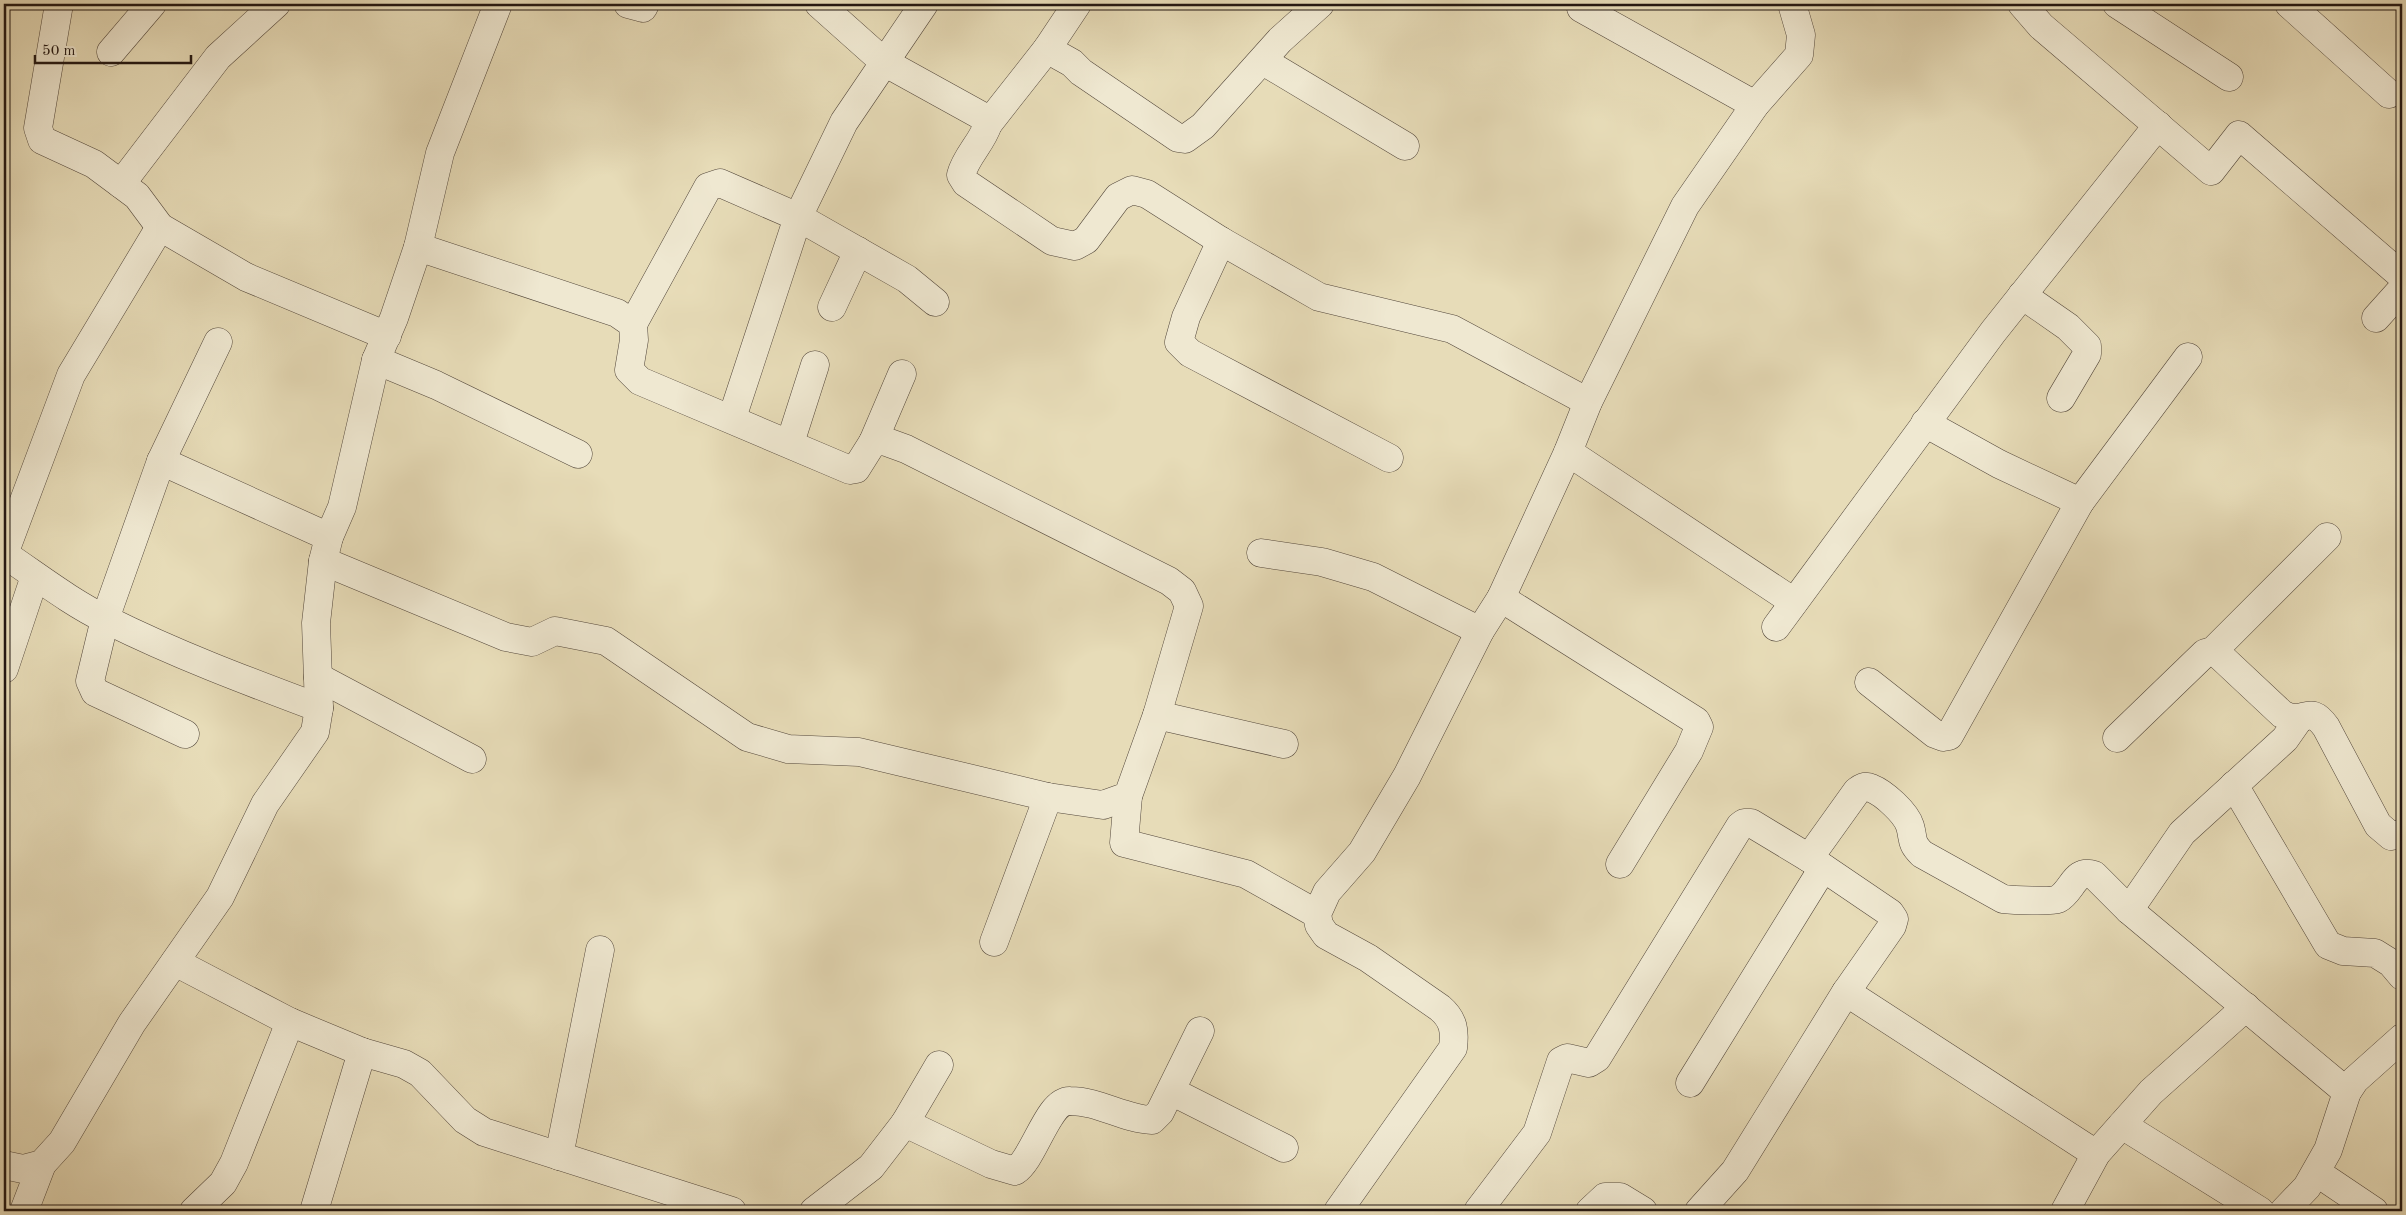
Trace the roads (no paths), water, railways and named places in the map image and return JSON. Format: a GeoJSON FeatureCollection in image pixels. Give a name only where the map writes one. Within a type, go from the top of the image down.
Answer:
{"type":"FeatureCollection","features":[{"type":"Feature","properties":{"kind":"street"},"geometry":{"type":"LineString","coordinates":[[59,4],[38,128],[42,140],[94,164],[137,196],[160,227],[246,278],[382,348],[436,385],[578,454]]}},
{"type":"Feature","properties":{"kind":"street"},"geometry":{"type":"LineString","coordinates":[[111,52],[152,4]]}},
{"type":"Feature","properties":{"kind":"street"},"geometry":{"type":"LineString","coordinates":[[121,184],[218,57],[276,4]]}},
{"type":"Feature","properties":{"kind":"street"},"geometry":{"type":"LineString","coordinates":[[24,1211],[42,1164],[62,1142],[132,1023],[220,897],[265,804],[314,732],[319,708],[316,623],[326,549],[342,507],[382,348],[418,247],[440,153],[498,4]]}},
{"type":"Feature","properties":{"kind":"street"},"geometry":{"type":"LineString","coordinates":[[628,4],[642,8],[645,4]]}},
{"type":"Feature","properties":{"kind":"street"},"geometry":{"type":"LineString","coordinates":[[819,4],[884,62],[980,115],[988,124]]}},
{"type":"Feature","properties":{"kind":"street"},"geometry":{"type":"LineString","coordinates":[[732,418],[798,217],[844,122],[924,4]]}},
{"type":"Feature","properties":{"kind":"street"},"geometry":{"type":"LineString","coordinates":[[1077,4],[1048,49],[988,124],[984,136],[964,166],[961,175],[966,183],[1052,241],[1075,246],[1086,240],[1102,216],[1118,198],[1132,190],[1147,194],[1221,241],[1319,297],[1452,329],[1588,402]]}},
{"type":"Feature","properties":{"kind":"street"},"geometry":{"type":"LineString","coordinates":[[1048,49],[1072,63],[1081,72],[1178,138],[1184,139],[1203,126],[1280,40],[1320,4]]}},
{"type":"Feature","properties":{"kind":"street"},"geometry":{"type":"LineString","coordinates":[[1338,1211],[1453,1048],[1455,1032],[1449,1015],[1440,1008],[1368,958],[1326,934],[1319,925],[1317,914],[1327,892],[1362,852],[1407,776],[1480,631],[1501,598],[1568,452],[1588,402],[1685,206],[1755,105],[1799,55],[1801,34],[1792,4]]}},
{"type":"Feature","properties":{"kind":"street"},"geometry":{"type":"LineString","coordinates":[[2022,4],[2041,26],[2211,171],[2239,136],[2402,276]]}},
{"type":"Feature","properties":{"kind":"street"},"geometry":{"type":"LineString","coordinates":[[2117,4],[2229,78]]}},
{"type":"Feature","properties":{"kind":"street"},"geometry":{"type":"LineString","coordinates":[[2289,4],[2389,94]]}},
{"type":"Feature","properties":{"kind":"street"},"geometry":{"type":"LineString","coordinates":[[1581,8],[1755,105]]}},
{"type":"Feature","properties":{"kind":"street"},"geometry":{"type":"LineString","coordinates":[[1263,61],[1404,146]]}},
{"type":"Feature","properties":{"kind":"street"},"geometry":{"type":"LineString","coordinates":[[1776,626],[1925,423],[2022,295],[2158,125]]}},
{"type":"Feature","properties":{"kind":"street"},"geometry":{"type":"LineString","coordinates":[[902,374],[873,442],[856,469],[850,470],[732,418],[640,381],[629,370],[634,340],[633,324],[708,186],[720,183],[732,186],[798,217],[908,279],[935,302]]}},
{"type":"Feature","properties":{"kind":"street"},"geometry":{"type":"LineString","coordinates":[[160,227],[71,375],[4,554],[35,576],[105,619],[208,667],[319,708]]}},
{"type":"Feature","properties":{"kind":"street"},"geometry":{"type":"LineString","coordinates":[[1221,241],[1186,317],[1179,342],[1190,353],[1389,458]]}},
{"type":"Feature","properties":{"kind":"street"},"geometry":{"type":"LineString","coordinates":[[418,247],[617,313],[633,324]]}},
{"type":"Feature","properties":{"kind":"street"},"geometry":{"type":"LineString","coordinates":[[832,307],[858,251]]}},
{"type":"Feature","properties":{"kind":"street"},"geometry":{"type":"LineString","coordinates":[[2376,318],[2402,289]]}},
{"type":"Feature","properties":{"kind":"street"},"geometry":{"type":"LineString","coordinates":[[2022,295],[2068,327],[2087,346],[2087,354],[2061,398]]}},
{"type":"Feature","properties":{"kind":"street"},"geometry":{"type":"LineString","coordinates":[[185,734],[95,692],[90,681],[105,619],[161,461],[218,342]]}},
{"type":"Feature","properties":{"kind":"street"},"geometry":{"type":"LineString","coordinates":[[1869,682],[1935,734],[1943,737],[1949,736],[2051,550],[2080,502],[2188,357]]}},
{"type":"Feature","properties":{"kind":"street"},"geometry":{"type":"LineString","coordinates":[[790,443],[814,365]]}},
{"type":"Feature","properties":{"kind":"street"},"geometry":{"type":"LineString","coordinates":[[1925,423],[1999,464],[2080,502]]}},
{"type":"Feature","properties":{"kind":"street"},"geometry":{"type":"LineString","coordinates":[[873,442],[884,441],[906,449],[1160,577],[1182,592],[1189,606],[1157,715],[1128,796],[1124,843],[1246,874],[1317,914]]}},
{"type":"Feature","properties":{"kind":"street"},"geometry":{"type":"LineString","coordinates":[[1568,452],[1794,602]]}},
{"type":"Feature","properties":{"kind":"street"},"geometry":{"type":"LineString","coordinates":[[161,461],[326,549],[506,637],[532,642],[555,630],[606,641],[747,738],[788,749],[859,752],[1048,797],[1103,804],[1128,796]]}},
{"type":"Feature","properties":{"kind":"street"},"geometry":{"type":"LineString","coordinates":[[2117,738],[2205,653],[2213,651],[2327,537]]}},
{"type":"Feature","properties":{"kind":"street"},"geometry":{"type":"LineString","coordinates":[[1262,553],[1322,562],[1373,577],[1480,631]]}},
{"type":"Feature","properties":{"kind":"street"},"geometry":{"type":"LineString","coordinates":[[4,670],[35,576]]}},
{"type":"Feature","properties":{"kind":"street"},"geometry":{"type":"LineString","coordinates":[[1501,598],[1696,721],[1699,727],[1689,751],[1620,864]]}},
{"type":"Feature","properties":{"kind":"street"},"geometry":{"type":"LineString","coordinates":[[2213,651],[2282,714],[2290,718],[2299,719],[2312,714],[2318,716],[2326,727],[2378,825],[2391,836],[2402,834]]}},
{"type":"Feature","properties":{"kind":"street"},"geometry":{"type":"LineString","coordinates":[[318,677],[472,759]]}},
{"type":"Feature","properties":{"kind":"street"},"geometry":{"type":"LineString","coordinates":[[1157,715],[1284,744]]}},
{"type":"Feature","properties":{"kind":"street"},"geometry":{"type":"LineString","coordinates":[[2129,910],[2182,834],[2285,739],[2299,719]]}},
{"type":"Feature","properties":{"kind":"street"},"geometry":{"type":"LineString","coordinates":[[2234,785],[2328,945],[2343,951],[2375,953],[2391,963],[2402,976]]}},
{"type":"Feature","properties":{"kind":"street"},"geometry":{"type":"LineString","coordinates":[[1690,1083],[1856,791],[1864,787],[1871,788],[1901,810],[1910,826],[1912,844],[1922,854],[2003,899],[2013,901],[2038,899],[2051,901],[2060,898],[2076,877],[2087,873],[2094,875],[2129,910],[2347,1092]]}},
{"type":"Feature","properties":{"kind":"street"},"geometry":{"type":"LineString","coordinates":[[994,942],[1048,797]]}},
{"type":"Feature","properties":{"kind":"street"},"geometry":{"type":"LineString","coordinates":[[1478,1211],[1537,1132],[1561,1061],[1567,1058],[1589,1063],[1596,1058],[1740,826],[1744,823],[1751,823],[1816,863],[1890,913],[1894,920],[1892,926],[1846,992],[1735,1171],[1699,1211]]}},
{"type":"Feature","properties":{"kind":"street"},"geometry":{"type":"LineString","coordinates":[[559,1156],[600,950]]}},
{"type":"Feature","properties":{"kind":"street"},"geometry":{"type":"LineString","coordinates":[[175,962],[290,1022],[362,1052],[404,1064],[420,1073],[465,1120],[484,1132],[732,1211]]}},
{"type":"Feature","properties":{"kind":"street"},"geometry":{"type":"LineString","coordinates":[[1846,992],[2096,1154]]}},
{"type":"Feature","properties":{"kind":"street"},"geometry":{"type":"LineString","coordinates":[[2065,1211],[2096,1154],[2151,1092],[2246,1007]]}},
{"type":"Feature","properties":{"kind":"street"},"geometry":{"type":"LineString","coordinates":[[194,1211],[223,1183],[234,1163],[290,1022]]}},
{"type":"Feature","properties":{"kind":"street"},"geometry":{"type":"LineString","coordinates":[[905,1122],[991,1164],[1015,1171],[1023,1166],[1049,1117],[1068,1100],[1095,1105],[1139,1120],[1152,1120],[1160,1112],[1200,1031]]}},
{"type":"Feature","properties":{"kind":"street"},"geometry":{"type":"LineString","coordinates":[[2284,1211],[2307,1187],[2328,1150],[2347,1092],[2355,1080],[2402,1038]]}},
{"type":"Feature","properties":{"kind":"street"},"geometry":{"type":"LineString","coordinates":[[314,1211],[362,1052]]}},
{"type":"Feature","properties":{"kind":"street"},"geometry":{"type":"LineString","coordinates":[[814,1211],[871,1167],[905,1122],[939,1065]]}},
{"type":"Feature","properties":{"kind":"street"},"geometry":{"type":"LineString","coordinates":[[1171,1091],[1284,1148]]}},
{"type":"Feature","properties":{"kind":"street"},"geometry":{"type":"LineString","coordinates":[[2122,1125],[2260,1211]]}},
{"type":"Feature","properties":{"kind":"street"},"geometry":{"type":"LineString","coordinates":[[4,1165],[23,1169],[42,1164]]}},
{"type":"Feature","properties":{"kind":"street"},"geometry":{"type":"LineString","coordinates":[[2316,1172],[2374,1211]]}},
{"type":"Feature","properties":{"kind":"street"},"geometry":{"type":"LineString","coordinates":[[1590,1211],[1605,1197],[1620,1197],[1643,1211]]}}]}
